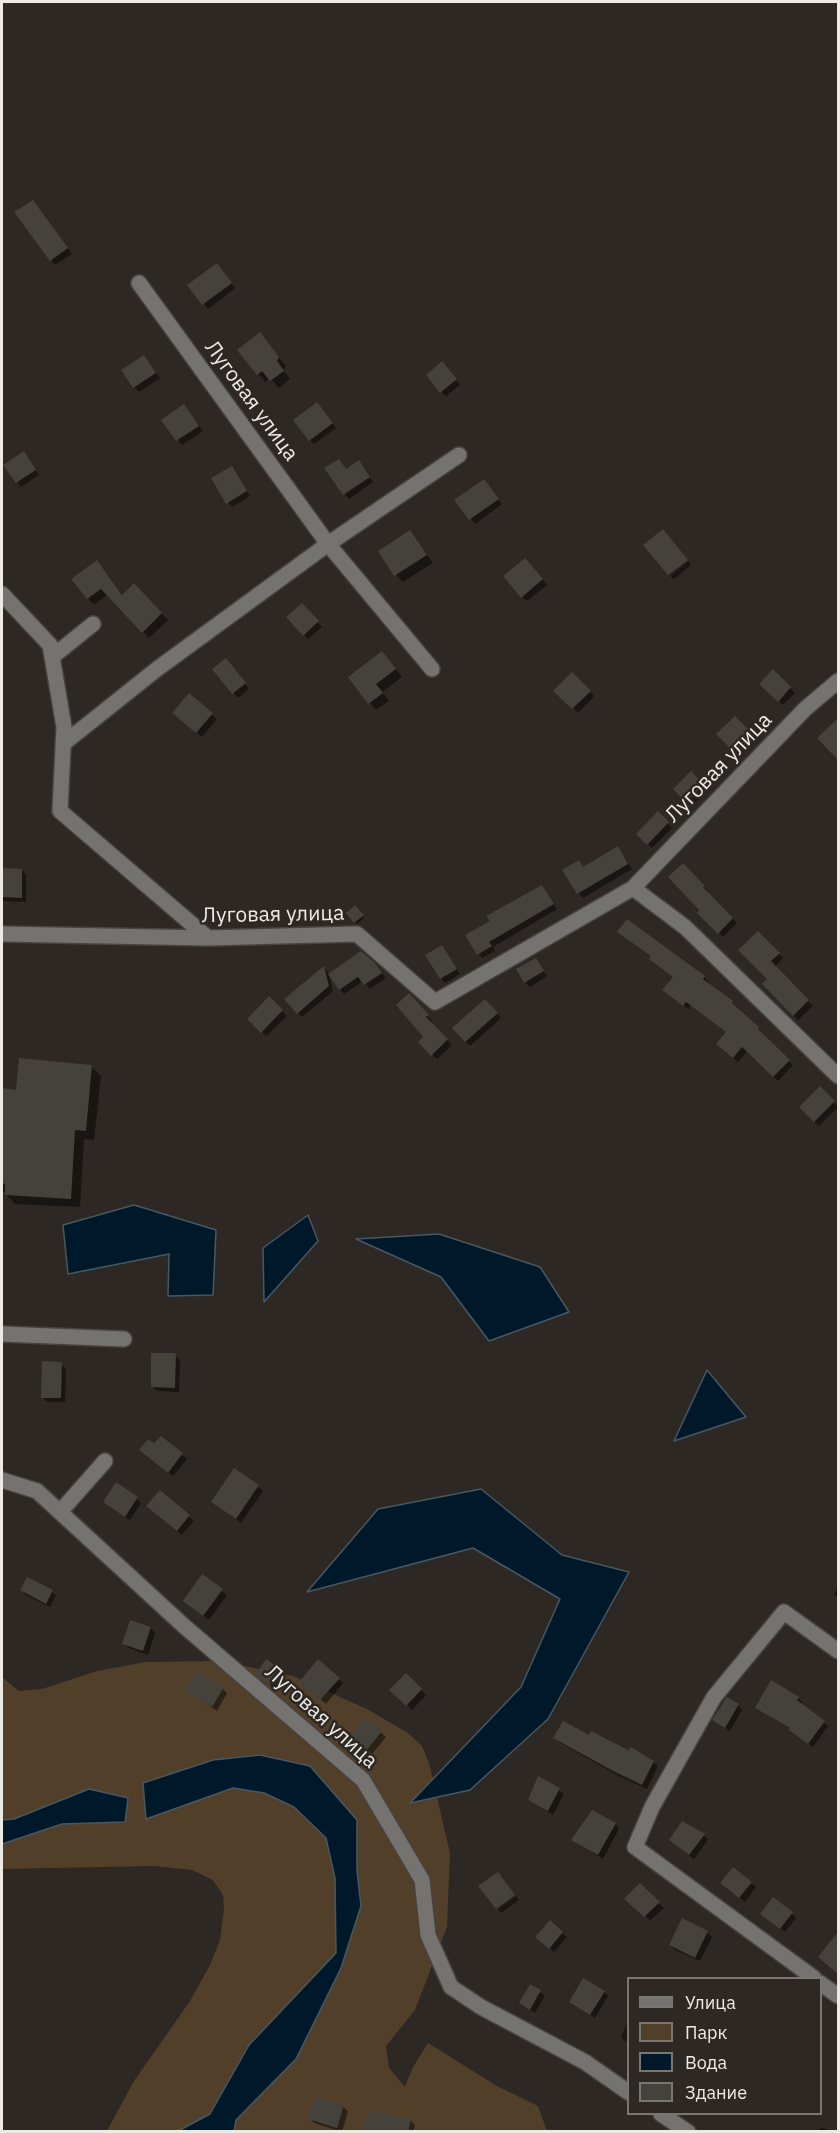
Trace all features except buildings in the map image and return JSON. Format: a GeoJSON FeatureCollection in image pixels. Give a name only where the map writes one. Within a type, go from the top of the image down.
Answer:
{"type":"FeatureCollection","features":[{"type":"Feature","properties":{"kind":"street","name":"Луговая улица"},"geometry":{"type":"LineString","coordinates":[[139,283],[328,544],[432,669]]}},
{"type":"Feature","properties":{"kind":"street"},"geometry":{"type":"LineString","coordinates":[[63,744],[157,669],[328,544],[459,455]]}},
{"type":"Feature","properties":{"kind":"street"},"geometry":{"type":"LineString","coordinates":[[2,594],[50,645],[64,727],[60,812],[208,938]]}},
{"type":"Feature","properties":{"kind":"street"},"geometry":{"type":"LineString","coordinates":[[52,657],[93,624]]}},
{"type":"Feature","properties":{"kind":"street","name":"Луговая улица"},"geometry":{"type":"LineString","coordinates":[[2,934],[208,938],[357,934],[435,1002],[633,888],[805,709],[838,681]]}},
{"type":"Feature","properties":{"kind":"street"},"geometry":{"type":"LineString","coordinates":[[633,888],[686,927],[838,1076]]}},
{"type":"Feature","properties":{"kind":"street"},"geometry":{"type":"LineString","coordinates":[[2,1334],[124,1339]]}},
{"type":"Feature","properties":{"kind":"street"},"geometry":{"type":"LineString","coordinates":[[60,1512],[105,1461]]}},
{"type":"Feature","properties":{"kind":"street","name":"Луговая улица"},"geometry":{"type":"LineString","coordinates":[[2,1480],[37,1491],[184,1626],[363,1780],[422,1880],[428,1935],[451,1987],[481,2007],[585,2062],[627,2091]]}},
{"type":"Feature","properties":{"kind":"street"},"geometry":{"type":"LineString","coordinates":[[813,1977],[635,1847],[652,1807],[714,1697],[784,1612],[838,1651]]}},
{"type":"Feature","properties":{"kind":"street"},"geometry":{"type":"LineString","coordinates":[[822,1984],[838,1996]]}},
{"type":"Feature","properties":{"kind":"street"},"geometry":{"type":"LineString","coordinates":[[662,2115],[688,2132]]}},
{"type":"Feature","properties":{"kind":"green space"},"geometry":{"type":"Polygon","coordinates":[[[220,1661],[293,1676],[367,1709],[408,1733],[422,1746],[429,1763],[450,1853],[447,1927],[415,2010],[386,2046],[389,2068],[405,2087],[413,2067],[428,2043],[497,2086],[538,2106],[547,2131],[107,2131],[134,2081],[190,2001],[210,1965],[220,1940],[224,1910],[223,1895],[213,1880],[192,1870],[154,1866],[2,1869],[2,1677],[19,1691],[42,1689],[97,1671],[146,1662],[220,1661]]]}},
{"type":"Feature","properties":{"kind":"water"},"geometry":{"type":"Polygon","coordinates":[[[134,1205],[216,1230],[213,1295],[168,1296],[169,1254],[68,1274],[63,1225],[134,1205]]]}},
{"type":"Feature","properties":{"kind":"water"},"geometry":{"type":"Polygon","coordinates":[[[308,1215],[318,1241],[264,1302],[263,1248],[308,1215]]]}},
{"type":"Feature","properties":{"kind":"water"},"geometry":{"type":"Polygon","coordinates":[[[439,1234],[540,1267],[569,1312],[489,1341],[441,1277],[356,1239],[439,1234]]]}},
{"type":"Feature","properties":{"kind":"water"},"geometry":{"type":"Polygon","coordinates":[[[707,1370],[746,1417],[674,1441],[707,1370]]]}},
{"type":"Feature","properties":{"kind":"water"},"geometry":{"type":"Polygon","coordinates":[[[481,1489],[562,1555],[629,1572],[548,1719],[470,1790],[410,1803],[521,1687],[560,1599],[473,1548],[307,1592],[378,1509],[481,1489]]]}},
{"type":"Feature","properties":{"kind":"water"},"geometry":{"type":"Polygon","coordinates":[[[260,1755],[310,1766],[357,1820],[357,1871],[361,1906],[341,1968],[296,2059],[236,2120],[234,2131],[178,2131],[210,2114],[249,2045],[336,1953],[335,1878],[326,1838],[294,1807],[264,1793],[233,1788],[146,1819],[143,1783],[213,1760],[260,1755]]]}},
{"type":"Feature","properties":{"kind":"water"},"geometry":{"type":"Polygon","coordinates":[[[89,1789],[128,1798],[125,1822],[62,1824],[2,1844],[2,1820],[14,1819],[89,1789]]]}}]}
